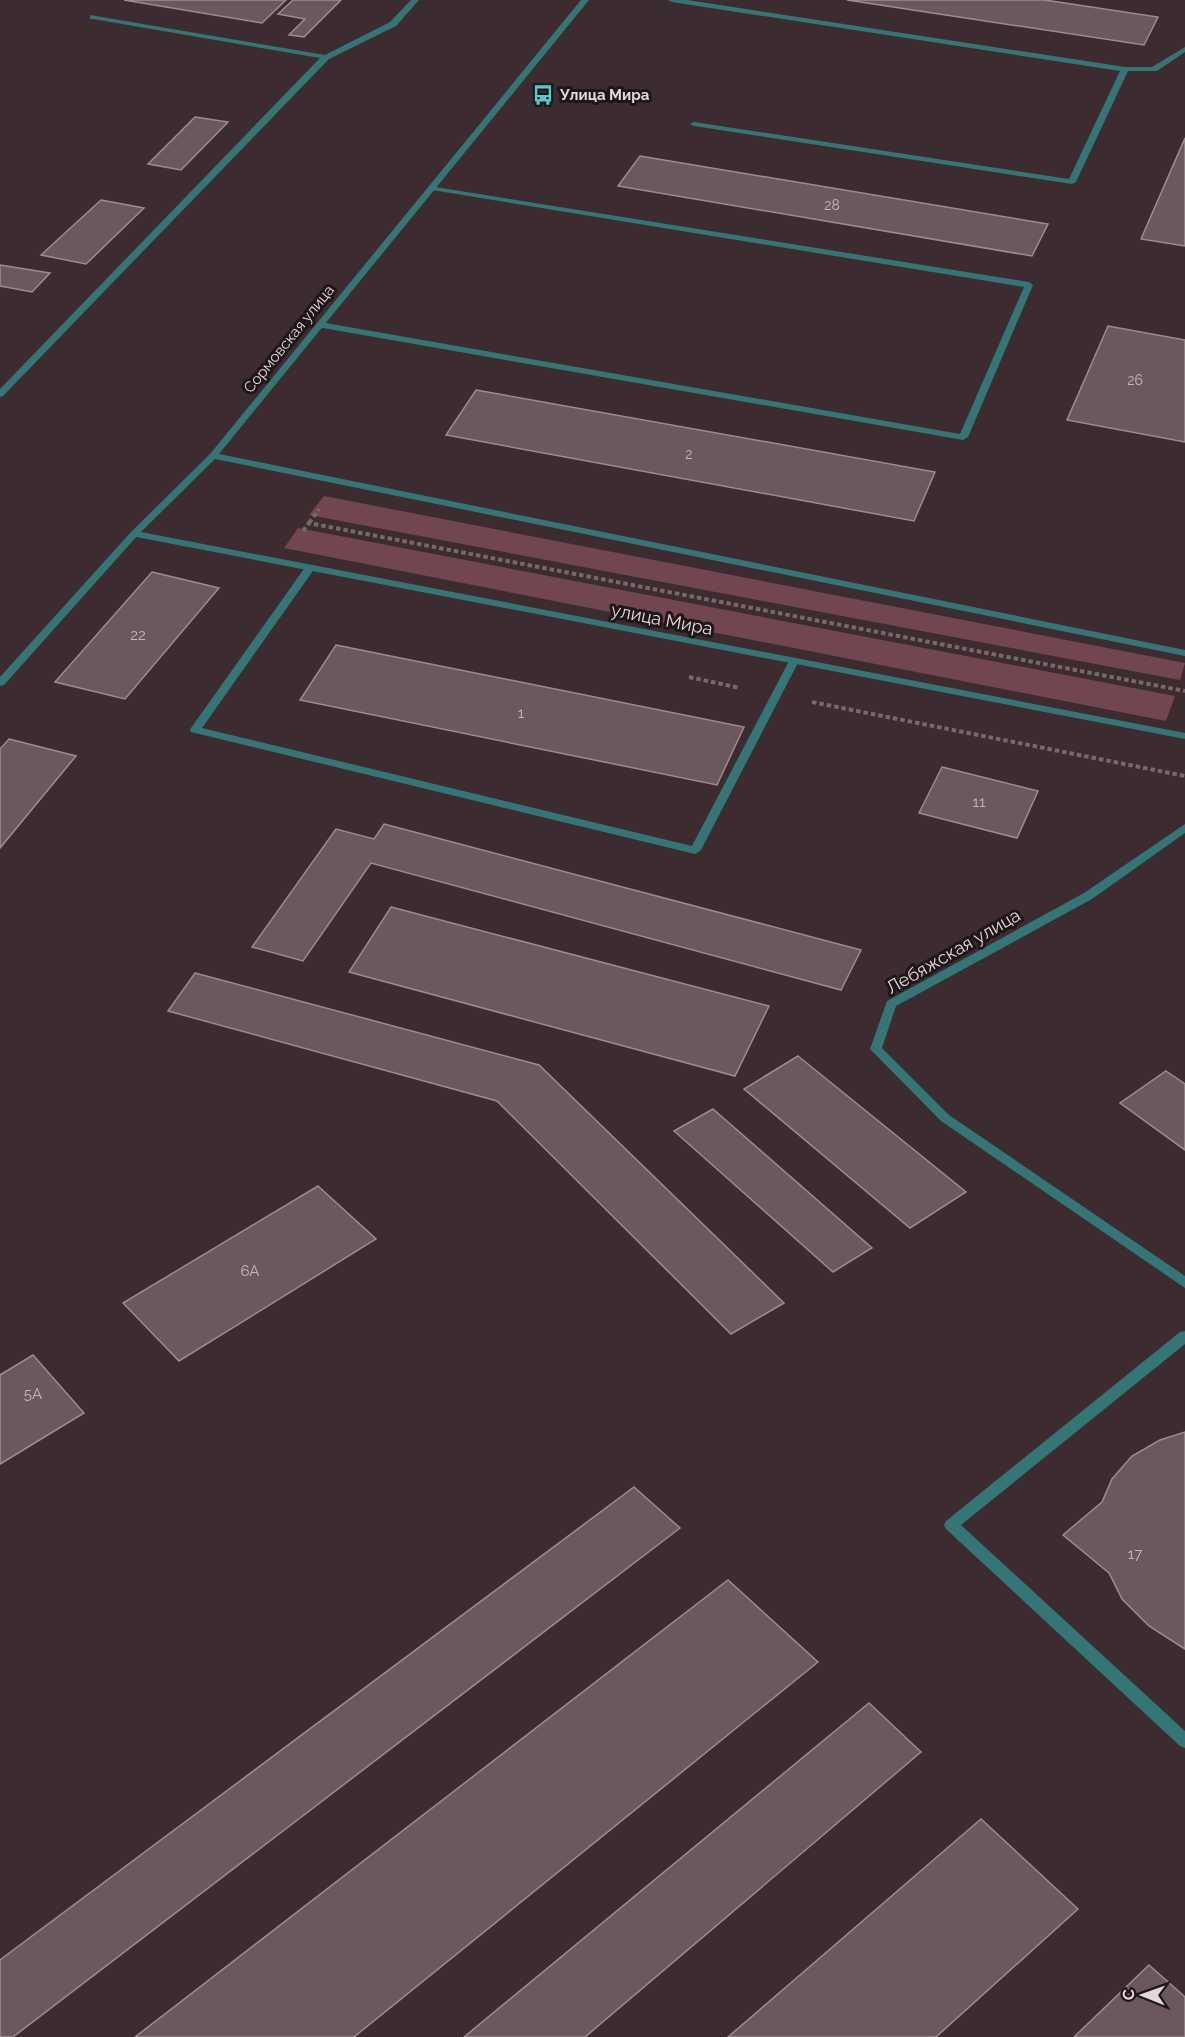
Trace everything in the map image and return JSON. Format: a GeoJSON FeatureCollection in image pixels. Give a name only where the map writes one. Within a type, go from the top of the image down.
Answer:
{"type":"FeatureCollection","features":[{"type":"Feature","properties":{"kind":"street"},"geometry":{"type":"LineString","coordinates":[[0,394],[326,57],[393,24],[415,0]]}},
{"type":"Feature","properties":{"kind":"street","name":"Сормовская улица"},"geometry":{"type":"LineString","coordinates":[[0,683],[134,534],[213,456],[585,0]]}},
{"type":"Feature","properties":{"kind":"street"},"geometry":{"type":"LineString","coordinates":[[672,0],[1125,69],[1154,69],[1185,49]]}},
{"type":"Feature","properties":{"kind":"street"},"geometry":{"type":"LineString","coordinates":[[93,17],[326,57]]}},
{"type":"Feature","properties":{"kind":"street"},"geometry":{"type":"LineString","coordinates":[[694,124],[1072,182],[1125,69]]}},
{"type":"Feature","properties":{"kind":"street"},"geometry":{"type":"LineString","coordinates":[[320,325],[963,438],[1029,285],[432,189]]}},
{"type":"Feature","properties":{"kind":"street"},"geometry":{"type":"LineString","coordinates":[[213,456],[1185,654]]}},
{"type":"Feature","properties":{"kind":"street","name":"улица Мира"},"geometry":{"type":"LineString","coordinates":[[134,534],[1185,736]]}},
{"type":"Feature","properties":{"kind":"street"},"geometry":{"type":"LineString","coordinates":[[310,568],[195,730],[695,850],[794,661]]}},
{"type":"Feature","properties":{"kind":"street","name":"Лебяжская улица"},"geometry":{"type":"LineString","coordinates":[[1185,828],[1088,896],[891,1004],[876,1049],[945,1118],[1185,1283]]}},
{"type":"Feature","properties":{"kind":"street"},"geometry":{"type":"LineString","coordinates":[[1185,1336],[951,1526],[1185,1741]]}},
{"type":"Feature","properties":{"kind":"path"},"geometry":{"type":"LineString","coordinates":[[303,532],[309,523],[1185,691]]}},
{"type":"Feature","properties":{"kind":"shaded area"},"geometry":{"type":"Polygon","coordinates":[[[324,496],[1185,663],[1180,680],[309,515],[324,496]]]}},
{"type":"Feature","properties":{"kind":"shaded area"},"geometry":{"type":"Polygon","coordinates":[[[298,528],[1175,696],[1166,721],[284,548],[298,528]]]}},
{"type":"Feature","properties":{"kind":"building"},"geometry":{"type":"Polygon","coordinates":[[[124,0],[286,0],[262,23],[124,0]]]}},
{"type":"Feature","properties":{"kind":"building"},"geometry":{"type":"Polygon","coordinates":[[[293,0],[341,0],[304,37],[289,35],[305,19],[278,14],[293,0]]]}},
{"type":"Feature","properties":{"kind":"building"},"geometry":{"type":"Polygon","coordinates":[[[847,0],[1045,0],[1158,17],[1144,45],[847,0]]]}},
{"type":"Feature","properties":{"kind":"building"},"geometry":{"type":"Polygon","coordinates":[[[195,117],[228,122],[181,170],[148,164],[195,117]]]}},
{"type":"Feature","properties":{"kind":"building"},"geometry":{"type":"Polygon","coordinates":[[[1185,138],[1185,246],[1141,239],[1185,138]]]}},
{"type":"Feature","properties":{"kind":"building"},"geometry":{"type":"Polygon","coordinates":[[[640,156],[1048,224],[1032,256],[618,186],[640,156]]]}},
{"type":"Feature","properties":{"kind":"building"},"geometry":{"type":"Polygon","coordinates":[[[101,200],[144,208],[86,264],[41,255],[101,200]]]}},
{"type":"Feature","properties":{"kind":"building"},"geometry":{"type":"Polygon","coordinates":[[[0,265],[50,273],[32,292],[0,286],[0,265]]]}},
{"type":"Feature","properties":{"kind":"building"},"geometry":{"type":"Polygon","coordinates":[[[1108,326],[1185,340],[1185,442],[1067,420],[1108,326]]]}},
{"type":"Feature","properties":{"kind":"building"},"geometry":{"type":"Polygon","coordinates":[[[476,390],[935,472],[914,521],[446,435],[476,390]]]}},
{"type":"Feature","properties":{"kind":"building"},"geometry":{"type":"Polygon","coordinates":[[[152,572],[219,588],[125,699],[55,682],[152,572]]]}},
{"type":"Feature","properties":{"kind":"building"},"geometry":{"type":"Polygon","coordinates":[[[336,645],[744,727],[717,785],[300,700],[336,645]]]}},
{"type":"Feature","properties":{"kind":"building"},"geometry":{"type":"Polygon","coordinates":[[[9,739],[76,756],[0,848],[0,749],[9,739]]]}},
{"type":"Feature","properties":{"kind":"building"},"geometry":{"type":"Polygon","coordinates":[[[942,767],[1038,791],[1017,838],[919,813],[942,767]]]}},
{"type":"Feature","properties":{"kind":"building"},"geometry":{"type":"Polygon","coordinates":[[[384,824],[861,950],[841,990],[371,863],[303,961],[252,947],[336,829],[374,839],[384,824]]]}},
{"type":"Feature","properties":{"kind":"building"},"geometry":{"type":"Polygon","coordinates":[[[391,907],[769,1006],[735,1076],[349,972],[391,907]]]}},
{"type":"Feature","properties":{"kind":"building"},"geometry":{"type":"Polygon","coordinates":[[[195,973],[539,1065],[784,1303],[731,1334],[497,1101],[168,1011],[195,973]]]}},
{"type":"Feature","properties":{"kind":"building"},"geometry":{"type":"Polygon","coordinates":[[[798,1056],[966,1192],[910,1228],[744,1089],[798,1056]]]}},
{"type":"Feature","properties":{"kind":"building"},"geometry":{"type":"Polygon","coordinates":[[[1166,1071],[1185,1084],[1185,1150],[1120,1103],[1166,1071]]]}},
{"type":"Feature","properties":{"kind":"building"},"geometry":{"type":"Polygon","coordinates":[[[713,1109],[872,1248],[833,1272],[674,1131],[713,1109]]]}},
{"type":"Feature","properties":{"kind":"building"},"geometry":{"type":"Polygon","coordinates":[[[318,1186],[376,1239],[179,1361],[123,1303],[318,1186]]]}},
{"type":"Feature","properties":{"kind":"building"},"geometry":{"type":"Polygon","coordinates":[[[33,1355],[84,1413],[0,1464],[0,1375],[33,1355]]]}},
{"type":"Feature","properties":{"kind":"building"},"geometry":{"type":"Polygon","coordinates":[[[1185,1432],[1185,1649],[1149,1626],[1122,1599],[1109,1573],[1063,1535],[1102,1502],[1112,1479],[1132,1456],[1160,1440],[1185,1432]]]}},
{"type":"Feature","properties":{"kind":"building"},"geometry":{"type":"Polygon","coordinates":[[[634,1487],[680,1528],[13,2037],[0,2037],[0,1960],[634,1487]]]}},
{"type":"Feature","properties":{"kind":"building"},"geometry":{"type":"Polygon","coordinates":[[[728,1580],[818,1662],[354,2037],[135,2037],[728,1580]]]}},
{"type":"Feature","properties":{"kind":"building"},"geometry":{"type":"Polygon","coordinates":[[[869,1703],[921,1752],[585,2037],[464,2037],[869,1703]]]}},
{"type":"Feature","properties":{"kind":"building"},"geometry":{"type":"Polygon","coordinates":[[[981,1819],[1078,1909],[936,2037],[728,2037],[981,1819]]]}},
{"type":"Feature","properties":{"kind":"building"},"geometry":{"type":"Polygon","coordinates":[[[1149,1965],[1185,1997],[1185,2037],[1074,2037],[1149,1965]]]}},
{"type":"Feature","properties":{"kind":"place","name":"Улица Мира"},"geometry":{"type":"Point","coordinates":[543,95]}}]}
